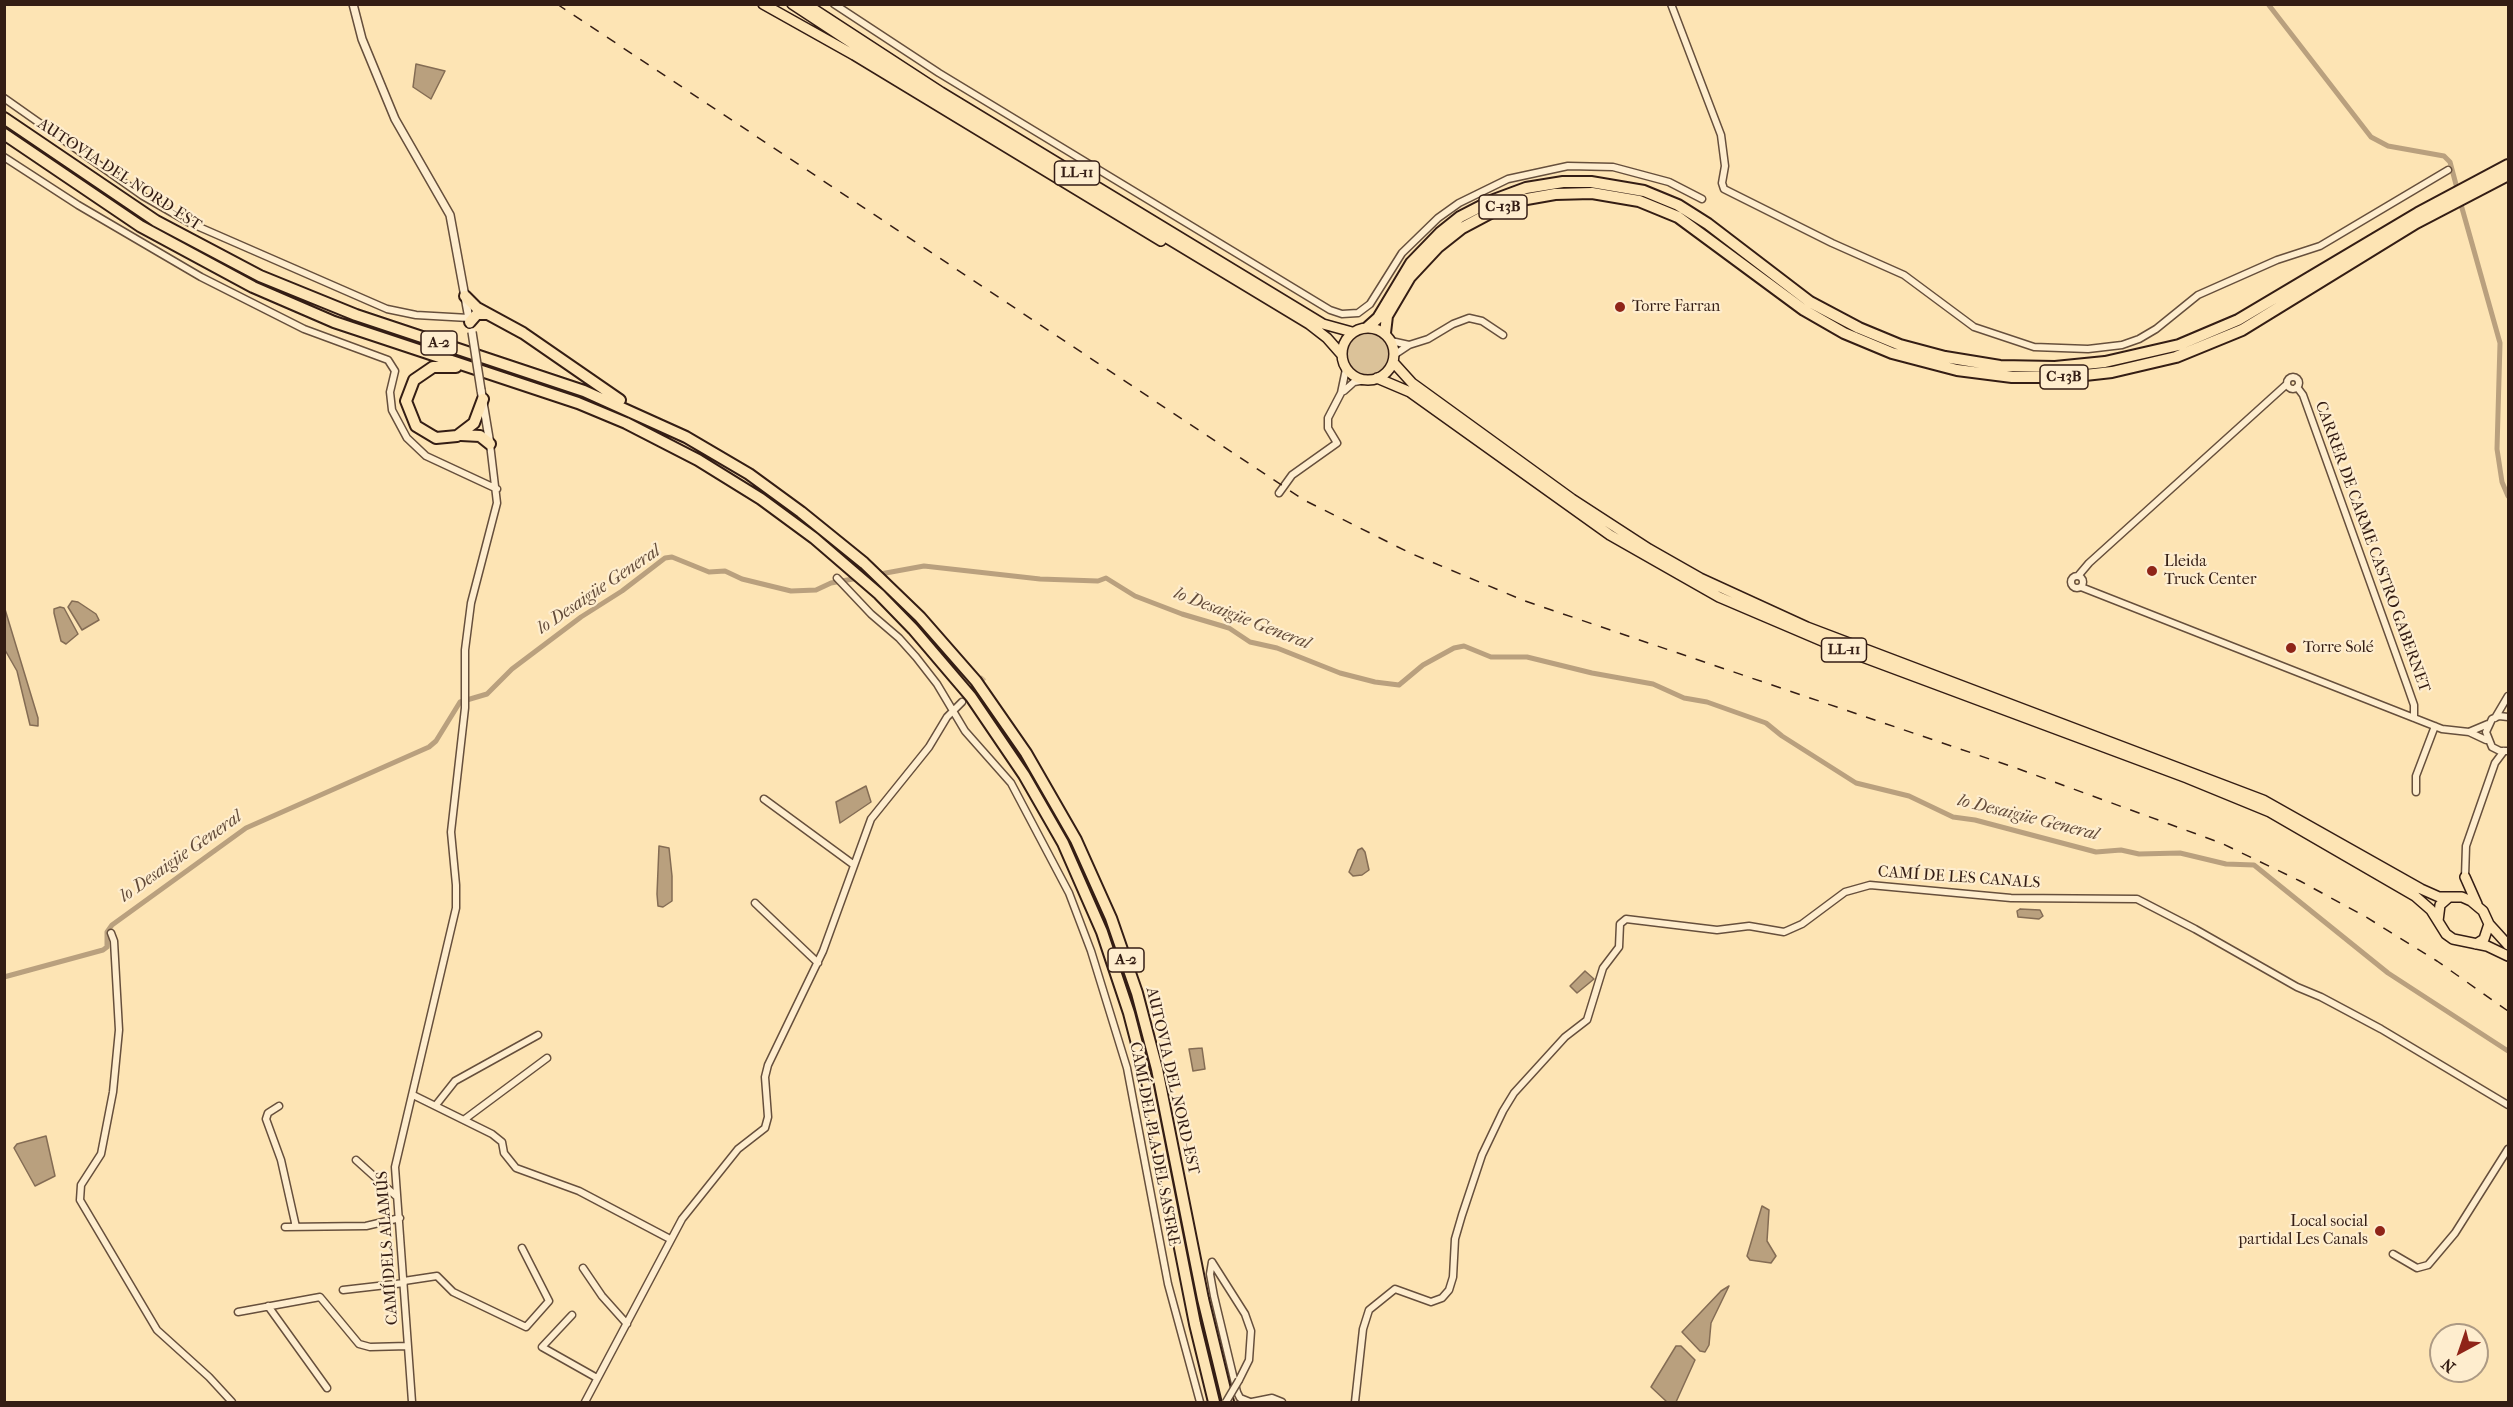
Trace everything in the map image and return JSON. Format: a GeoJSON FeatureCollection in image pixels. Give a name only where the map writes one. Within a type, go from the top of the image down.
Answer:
{"type":"FeatureCollection","features":[{"type":"Feature","properties":{"kind":"highway"},"geometry":{"type":"LineString","coordinates":[[764,4],[855,55],[1139,228],[1269,303],[1283,308]]}},
{"type":"Feature","properties":{"kind":"highway","name":"LL-11"},"geometry":{"type":"LineString","coordinates":[[792,4],[938,100],[1323,334],[1341,356],[1346,369],[1353,376],[1372,379],[1410,392],[1610,535],[1710,592],[1832,646],[2187,778],[2271,812],[2408,891],[2427,906],[2453,939],[2498,950],[2508,956]]}},
{"type":"Feature","properties":{"kind":"highway","name":"LL-11"},"geometry":{"type":"LineString","coordinates":[[806,4],[941,92],[1323,324],[1352,333]]}},
{"type":"Feature","properties":{"kind":"highway","name":"AUTOVIA DEL NORD-EST"},"geometry":{"type":"LineString","coordinates":[[4,118],[156,221],[260,276],[356,315],[559,382],[656,422],[749,474],[823,528],[870,568],[943,642],[1004,720],[1050,791],[1095,880],[1127,964],[1157,1069],[1203,1299],[1227,1402]]}},
{"type":"Feature","properties":{"kind":"highway","name":"AUTOVIA DEL NORD-EST"},"geometry":{"type":"LineString","coordinates":[[4,134],[149,232],[253,287],[334,322],[555,395],[626,423],[698,460],[761,499],[854,572],[930,648],[986,717],[1039,799],[1088,897],[1118,979],[1142,1062],[1195,1323],[1214,1402]]}},
{"type":"Feature","properties":{"kind":"highway","name":"C-13B"},"geometry":{"type":"LineString","coordinates":[[2467,191],[2508,165]]}},
{"type":"Feature","properties":{"kind":"highway","name":"C-13B"},"geometry":{"type":"LineString","coordinates":[[1368,327],[1378,318],[1411,263],[1428,243],[1460,217],[1491,201],[1526,188],[1563,182],[1591,182],[1644,191],[1678,206],[1708,224],[1804,298],[1844,321],[1885,339],[1928,353],[1980,363],[2039,367],[2091,364],[2162,350],[2222,328],[2449,200],[2508,175]]}},
{"type":"Feature","properties":{"kind":"highway","name":"C-13B"},"geometry":{"type":"LineString","coordinates":[[1388,337],[1387,316],[1410,278],[1438,246],[1462,228],[1521,200],[1555,194],[1592,192],[1638,201],[1678,217],[1804,310],[1844,333],[1892,353],[1941,367],[1996,376],[2049,378],[2095,375],[2158,362],[2232,334],[2449,200]]}},
{"type":"Feature","properties":{"kind":"highway","name":"A-2"},"geometry":{"type":"LineString","coordinates":[[465,296],[477,308],[523,333],[602,389],[656,422]]}},
{"type":"Feature","properties":{"kind":"highway","name":"A-2"},"geometry":{"type":"LineString","coordinates":[[470,324],[477,314],[488,314]]}},
{"type":"Feature","properties":{"kind":"highway"},"geometry":{"type":"LineString","coordinates":[[1341,356],[1345,340],[1352,333],[1368,327],[1388,337],[1394,359],[1389,370],[1372,379]]}},
{"type":"Feature","properties":{"kind":"highway","name":"LL-11"},"geometry":{"type":"LineString","coordinates":[[1394,359],[1412,383],[1572,499],[1648,549],[1717,587],[1837,639],[2246,792],[2308,823],[2421,889],[2452,897],[2462,897],[2478,906]]}},
{"type":"Feature","properties":{"kind":"highway","name":"A-2"},"geometry":{"type":"LineString","coordinates":[[490,444],[480,436],[460,435],[450,439],[436,438],[422,432],[413,422],[407,406],[407,394],[414,380],[425,371],[437,366],[456,367],[528,390],[612,422],[626,423]]}},
{"type":"Feature","properties":{"kind":"highway"},"geometry":{"type":"LineString","coordinates":[[460,435],[474,423],[482,394]]}},
{"type":"Feature","properties":{"kind":"highway"},"geometry":{"type":"LineString","coordinates":[[2438,922],[2440,905],[2452,897],[2465,877]]}},
{"type":"Feature","properties":{"kind":"highway"},"geometry":{"type":"LineString","coordinates":[[2465,877],[2489,924],[2508,945]]}},
{"type":"Feature","properties":{"kind":"highway"},"geometry":{"type":"LineString","coordinates":[[2476,944],[2484,939],[2489,924]]}},
{"type":"Feature","properties":{"kind":"street"},"geometry":{"type":"LineString","coordinates":[[353,4],[362,39],[395,119],[450,215],[490,444]]}},
{"type":"Feature","properties":{"kind":"street"},"geometry":{"type":"LineString","coordinates":[[834,4],[939,73],[1330,310],[1342,314],[1358,313],[1370,304],[1402,254],[1438,218],[1467,198],[1508,179],[1568,166],[1613,167],[1669,182],[1702,199]]}},
{"type":"Feature","properties":{"kind":"street"},"geometry":{"type":"LineString","coordinates":[[1671,4],[1721,135],[1725,166],[1722,183],[1724,189],[1832,243],[1904,275],[1974,327],[2034,347],[2075,350],[2121,345],[2139,339],[2156,329],[2198,295],[2277,260],[2320,246],[2448,170]]}},
{"type":"Feature","properties":{"kind":"street"},"geometry":{"type":"LineString","coordinates":[[4,98],[143,196],[190,223],[387,309],[470,324]]}},
{"type":"Feature","properties":{"kind":"street"},"geometry":{"type":"LineString","coordinates":[[4,157],[65,197],[201,277],[304,329],[388,360],[395,371],[390,392],[391,405],[397,422],[407,438],[426,456],[497,489]]}},
{"type":"Feature","properties":{"kind":"street"},"geometry":{"type":"LineString","coordinates":[[1394,359],[1409,345],[1428,339],[1453,324],[1469,318],[1482,321],[1503,335]]}},
{"type":"Feature","properties":{"kind":"street"},"geometry":{"type":"LineString","coordinates":[[1388,337],[1409,345]]}},
{"type":"Feature","properties":{"kind":"street"},"geometry":{"type":"LineString","coordinates":[[1341,393],[1346,369]]}},
{"type":"Feature","properties":{"kind":"street"},"geometry":{"type":"LineString","coordinates":[[2287,384],[2292,389],[2297,387],[2299,380],[2294,376],[2289,378],[2287,384],[2093,559],[2078,576],[2073,578],[2071,584],[2075,588],[2081,588],[2435,726],[2469,732],[2487,740],[2492,747],[2495,763]]}},
{"type":"Feature","properties":{"kind":"street"},"geometry":{"type":"LineString","coordinates":[[1278,493],[1297,471],[1337,443],[1330,432],[1328,421],[1329,412],[1341,393],[1354,382],[1372,379]]}},
{"type":"Feature","properties":{"kind":"street","name":"CARRER DE CARME CASTRO GABERNET"},"geometry":{"type":"LineString","coordinates":[[2297,387],[2303,395],[2413,701],[2414,717]]}},
{"type":"Feature","properties":{"kind":"street","name":"CAMÍ DELS ALAMÚS"},"geometry":{"type":"LineString","coordinates":[[411,1402],[396,1162],[456,908],[452,815],[465,705],[463,674],[469,610],[496,513],[497,489],[490,444]]}},
{"type":"Feature","properties":{"kind":"street"},"geometry":{"type":"LineString","coordinates":[[2078,576],[2083,582],[2081,588]]}},
{"type":"Feature","properties":{"kind":"street","name":"CAMÍ DEL PLA DEL SASTRE"},"geometry":{"type":"LineString","coordinates":[[840,581],[916,657],[940,688],[952,712],[1018,793],[1066,886],[1087,938],[1127,1068],[1168,1284],[1200,1402]]}},
{"type":"Feature","properties":{"kind":"street"},"geometry":{"type":"LineString","coordinates":[[2469,732],[2488,724],[2495,718],[2508,696]]}},
{"type":"Feature","properties":{"kind":"street"},"geometry":{"type":"LineString","coordinates":[[585,1402],[670,1239],[685,1215],[702,1197],[730,1158],[766,1126],[768,1118],[765,1077],[768,1065],[818,963],[872,816],[962,702]]}},
{"type":"Feature","properties":{"kind":"street"},"geometry":{"type":"LineString","coordinates":[[2495,718],[2508,717]]}},
{"type":"Feature","properties":{"kind":"street"},"geometry":{"type":"LineString","coordinates":[[2487,740],[2488,724]]}},
{"type":"Feature","properties":{"kind":"street"},"geometry":{"type":"LineString","coordinates":[[2416,792],[2416,776],[2435,726]]}},
{"type":"Feature","properties":{"kind":"street"},"geometry":{"type":"LineString","coordinates":[[2465,877],[2466,846],[2495,763],[2506,751],[2492,747]]}},
{"type":"Feature","properties":{"kind":"street"},"geometry":{"type":"LineString","coordinates":[[764,799],[854,864]]}},
{"type":"Feature","properties":{"kind":"street","name":"CAMÍ DE LES CANALS"},"geometry":{"type":"LineString","coordinates":[[1355,1402],[1363,1329],[1369,1310],[1395,1288],[1431,1302],[1442,1298],[1449,1290],[1453,1277],[1455,1239],[1462,1215],[1482,1155],[1504,1108],[1564,1037],[1586,1021],[1603,968],[1619,947],[1620,924],[1626,919],[1717,930],[1752,927],[1784,933],[1802,924],[1845,892],[1870,885],[2000,897],[2137,899],[2297,987],[2376,1026],[2508,1104]]}},
{"type":"Feature","properties":{"kind":"street"},"geometry":{"type":"LineString","coordinates":[[755,903],[818,963]]}},
{"type":"Feature","properties":{"kind":"street"},"geometry":{"type":"LineString","coordinates":[[111,933],[114,941],[119,1025],[113,1092],[101,1154],[81,1185],[80,1200],[157,1330],[209,1377],[232,1402]]}},
{"type":"Feature","properties":{"kind":"street"},"geometry":{"type":"LineString","coordinates":[[436,1105],[455,1081],[538,1035]]}},
{"type":"Feature","properties":{"kind":"street"},"geometry":{"type":"LineString","coordinates":[[465,1119],[548,1058]]}},
{"type":"Feature","properties":{"kind":"street"},"geometry":{"type":"LineString","coordinates":[[413,1095],[465,1119],[502,1142],[504,1153],[516,1168],[579,1191],[670,1239]]}},
{"type":"Feature","properties":{"kind":"street"},"geometry":{"type":"LineString","coordinates":[[279,1106],[268,1113],[266,1119],[281,1160],[296,1227]]}},
{"type":"Feature","properties":{"kind":"street"},"geometry":{"type":"LineString","coordinates":[[2393,1254],[2420,1269],[2428,1265],[2455,1233],[2508,1149]]}},
{"type":"Feature","properties":{"kind":"street"},"geometry":{"type":"LineString","coordinates":[[356,1160],[397,1197]]}},
{"type":"Feature","properties":{"kind":"street"},"geometry":{"type":"LineString","coordinates":[[285,1227],[366,1226],[400,1218]]}},
{"type":"Feature","properties":{"kind":"street"},"geometry":{"type":"LineString","coordinates":[[343,1290],[439,1277],[453,1292],[526,1327],[549,1300],[522,1248]]}},
{"type":"Feature","properties":{"kind":"street"},"geometry":{"type":"LineString","coordinates":[[1227,1402],[1239,1380],[1249,1360],[1251,1331],[1241,1309],[1212,1262],[1211,1281],[1238,1392],[1240,1398],[1251,1402],[1272,1398],[1282,1402]]}},
{"type":"Feature","properties":{"kind":"street"},"geometry":{"type":"LineString","coordinates":[[583,1268],[602,1296],[627,1324]]}},
{"type":"Feature","properties":{"kind":"street"},"geometry":{"type":"LineString","coordinates":[[238,1312],[320,1297],[359,1344],[408,1346]]}},
{"type":"Feature","properties":{"kind":"street"},"geometry":{"type":"LineString","coordinates":[[268,1306],[327,1389]]}},
{"type":"Feature","properties":{"kind":"street"},"geometry":{"type":"LineString","coordinates":[[572,1315],[542,1347],[597,1378]]}},
{"type":"Feature","properties":{"kind":"shaded area"},"geometry":{"type":"Polygon","coordinates":[[[416,64],[445,71],[431,99],[413,87],[416,64]]]}},
{"type":"Feature","properties":{"kind":"shaded area"},"geometry":{"type":"Polygon","coordinates":[[[1368,331],[1384,337],[1390,353],[1384,369],[1368,375],[1352,369],[1346,353],[1352,337],[1368,331]]]}},
{"type":"Feature","properties":{"kind":"shaded area"},"geometry":{"type":"Polygon","coordinates":[[[72,601],[78,602],[96,614],[99,620],[82,630],[68,607],[72,601]]]}},
{"type":"Feature","properties":{"kind":"shaded area"},"geometry":{"type":"Polygon","coordinates":[[[4,606],[38,718],[38,726],[30,725],[17,671],[5,650],[4,606]]]}},
{"type":"Feature","properties":{"kind":"shaded area"},"geometry":{"type":"Polygon","coordinates":[[[64,608],[78,634],[66,644],[61,641],[54,613],[54,609],[64,608]]]}},
{"type":"Feature","properties":{"kind":"shaded area"},"geometry":{"type":"Polygon","coordinates":[[[866,786],[871,802],[840,823],[836,802],[866,786]]]}},
{"type":"Feature","properties":{"kind":"shaded area"},"geometry":{"type":"Polygon","coordinates":[[[659,846],[669,848],[672,876],[672,901],[663,907],[658,906],[657,894],[659,846]]]}},
{"type":"Feature","properties":{"kind":"shaded area"},"geometry":{"type":"Polygon","coordinates":[[[1362,848],[1369,870],[1362,875],[1353,876],[1349,872],[1358,850],[1362,848]]]}},
{"type":"Feature","properties":{"kind":"shaded area"},"geometry":{"type":"Polygon","coordinates":[[[2020,909],[2040,910],[2043,916],[2039,919],[2018,917],[2017,911],[2020,909]]]}},
{"type":"Feature","properties":{"kind":"shaded area"},"geometry":{"type":"Polygon","coordinates":[[[1585,971],[1594,979],[1577,993],[1570,986],[1585,971]]]}},
{"type":"Feature","properties":{"kind":"shaded area"},"geometry":{"type":"Polygon","coordinates":[[[1202,1048],[1205,1069],[1193,1071],[1189,1049],[1202,1048]]]}},
{"type":"Feature","properties":{"kind":"shaded area"},"geometry":{"type":"Polygon","coordinates":[[[46,1136],[55,1176],[35,1186],[14,1148],[17,1144],[46,1136]]]}},
{"type":"Feature","properties":{"kind":"shaded area"},"geometry":{"type":"Polygon","coordinates":[[[1762,1206],[1769,1210],[1767,1241],[1776,1256],[1771,1263],[1750,1260],[1747,1256],[1762,1206]]]}},
{"type":"Feature","properties":{"kind":"shaded area"},"geometry":{"type":"Polygon","coordinates":[[[1729,1286],[1711,1323],[1709,1345],[1705,1352],[1700,1351],[1682,1332],[1721,1291],[1729,1286]]]}},
{"type":"Feature","properties":{"kind":"shaded area"},"geometry":{"type":"Polygon","coordinates":[[[1676,1346],[1681,1346],[1695,1360],[1676,1402],[1667,1402],[1651,1387],[1676,1346]]]}},
{"type":"Feature","properties":{"kind":"waterway"},"geometry":{"type":"LineString","coordinates":[[2268,4],[2371,137],[2388,146],[2444,156],[2450,162],[2458,192]]}},
{"type":"Feature","properties":{"kind":"waterway"},"geometry":{"type":"LineString","coordinates":[[2460,201],[2500,343],[2497,449],[2502,482],[2508,496]]}},
{"type":"Feature","properties":{"kind":"waterway","name":"lo Desaigüe General"},"geometry":{"type":"LineString","coordinates":[[4,977],[103,950],[107,947],[107,932],[112,925],[246,828],[429,747],[436,741],[460,702],[487,694],[512,669],[581,617],[622,591],[665,558],[672,557],[709,572],[725,571],[742,579],[791,591],[816,590],[831,583],[924,566],[1040,579],[1098,581],[1106,578],[1135,596],[1182,614],[1229,628],[1250,642],[1277,648],[1340,673],[1375,682],[1399,685],[1423,665],[1454,648],[1464,646],[1491,657],[1527,657],[1592,673],[1653,684],[1684,698],[1707,702],[1766,723],[1782,736],[1856,783],[1909,796],[1953,817],[1975,820],[2096,852],[2121,850],[2139,854],[2180,853],[2226,864],[2254,865],[2388,973],[2508,1051]]}},
{"type":"Feature","properties":{"kind":"tunnel"},"geometry":{"type":"LineString","coordinates":[[962,702],[985,676]]}},
{"type":"Feature","properties":{"kind":"railway"},"geometry":{"type":"LineString","coordinates":[[557,4],[1304,500],[1410,553],[1525,601],[2016,768],[2221,843],[2300,881],[2366,917],[2437,961],[2508,1011]]}},
{"type":"Feature","properties":{"kind":"place","name":"Torre Farran"},"geometry":{"type":"Point","coordinates":[1620,307]}},
{"type":"Feature","properties":{"kind":"place","name":"Lleida Truck Center"},"geometry":{"type":"Point","coordinates":[2152,571]}},
{"type":"Feature","properties":{"kind":"place","name":"Torre Solé"},"geometry":{"type":"Point","coordinates":[2291,648]}},
{"type":"Feature","properties":{"kind":"place","name":"Local social partidal Les Canals"},"geometry":{"type":"Point","coordinates":[2380,1231]}}]}
